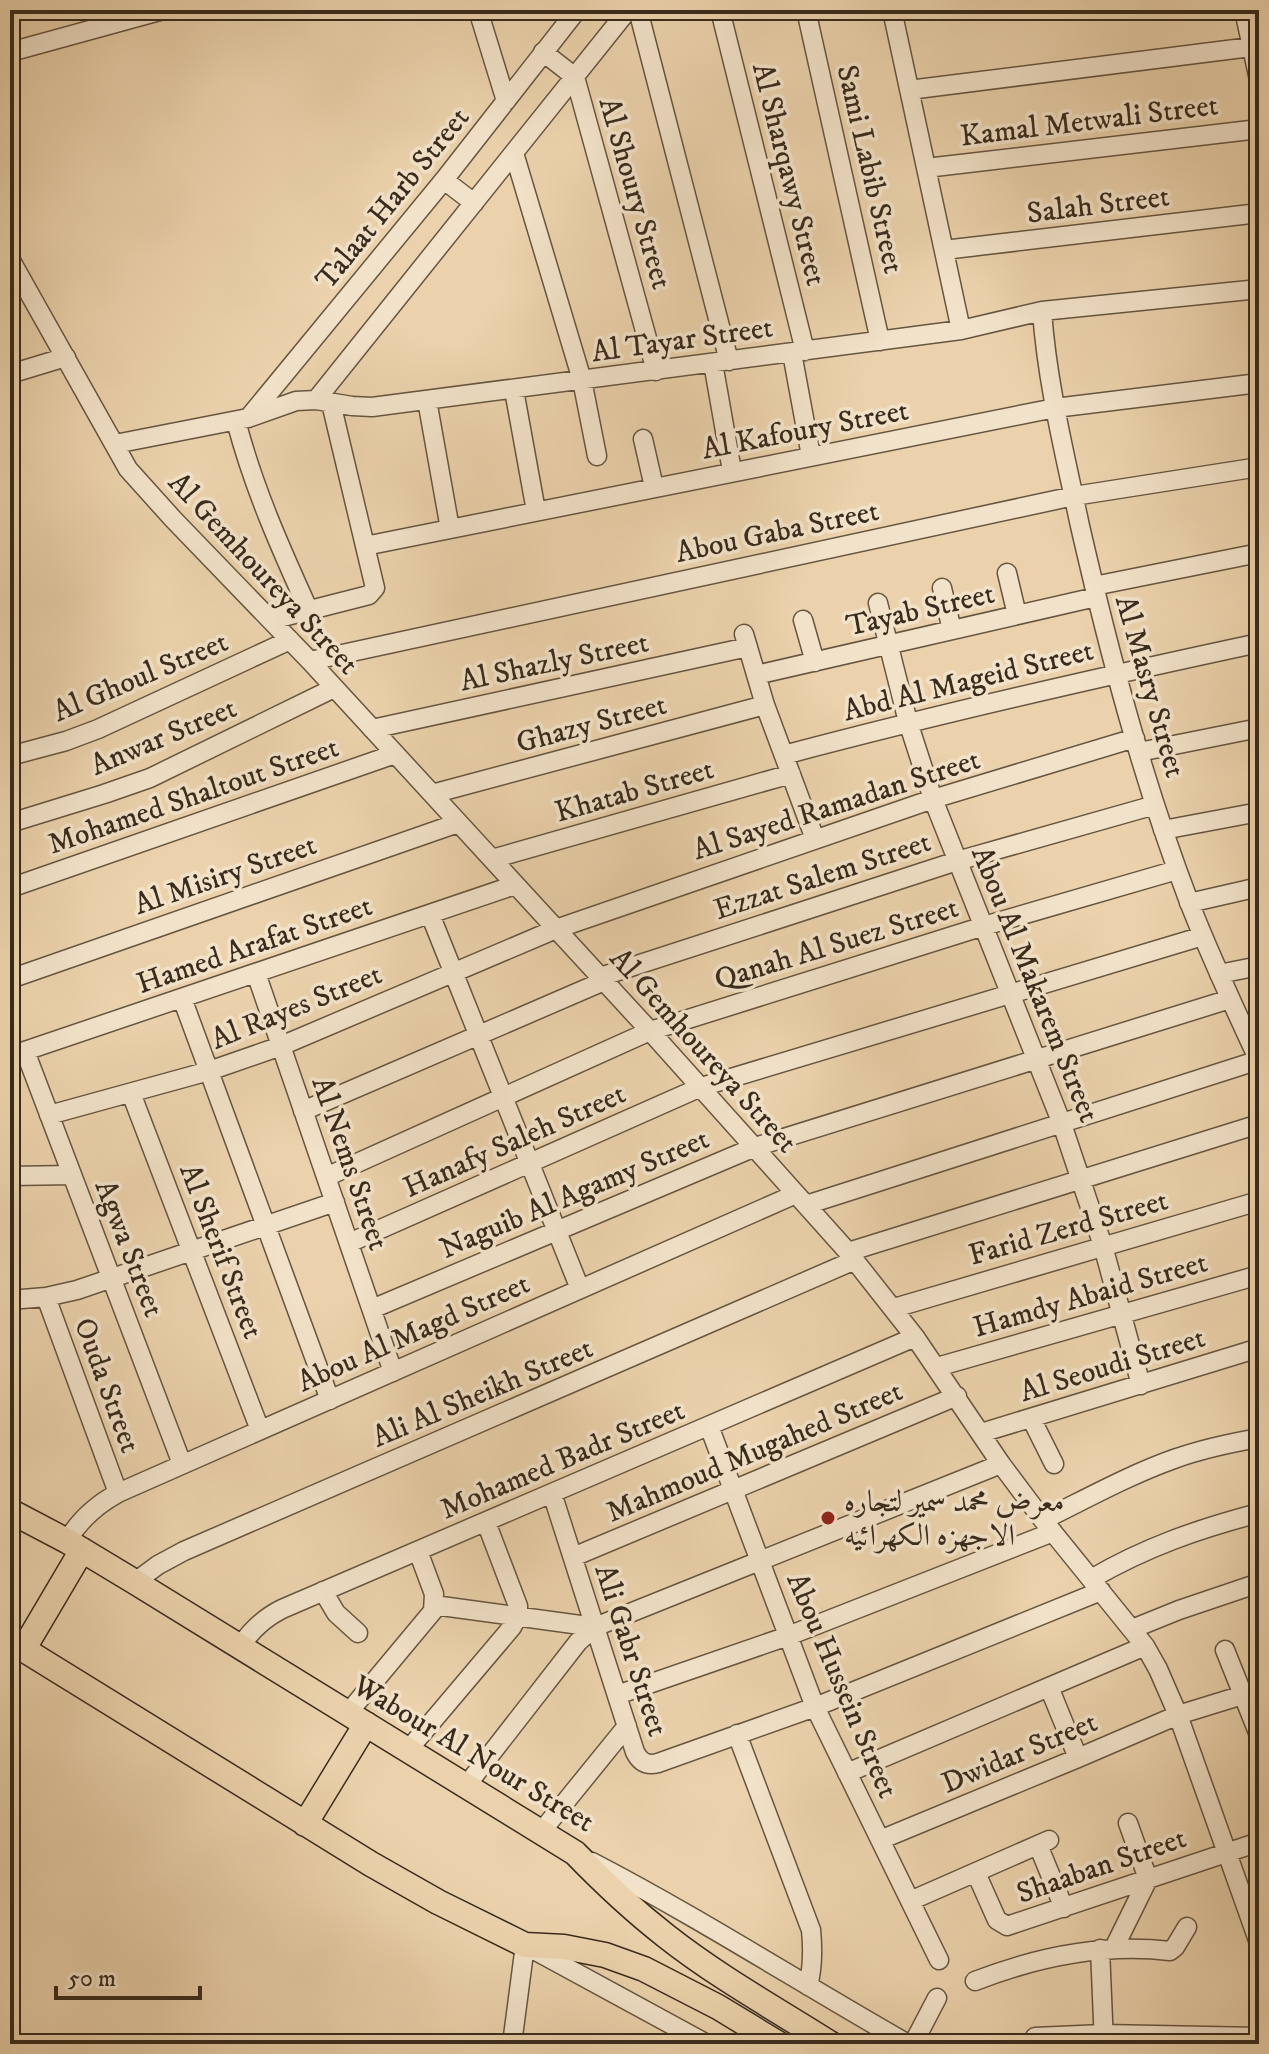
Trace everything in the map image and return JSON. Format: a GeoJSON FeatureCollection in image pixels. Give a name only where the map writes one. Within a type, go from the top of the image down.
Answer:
{"type":"FeatureCollection","features":[{"type":"Feature","properties":{"kind":"main road","name":"Wabour Al Nour Street"},"geometry":{"type":"LineString","coordinates":[[10,1511],[74,1545],[575,1853]]}},
{"type":"Feature","properties":{"kind":"main road"},"geometry":{"type":"LineString","coordinates":[[74,1545],[16,1645],[305,1824],[438,1902],[525,1945],[564,1947],[605,1955],[644,1969],[694,1993],[779,2044]]}},
{"type":"Feature","properties":{"kind":"main road"},"geometry":{"type":"LineString","coordinates":[[305,1824],[357,1719]]}},
{"type":"Feature","properties":{"kind":"main road"},"geometry":{"type":"LineString","coordinates":[[575,1853],[604,1883],[666,1936],[831,2044]]}},
{"type":"Feature","properties":{"kind":"street"},"geometry":{"type":"LineString","coordinates":[[478,10],[506,101]]}},
{"type":"Feature","properties":{"kind":"street","name":"Talaat Harb Street"},"geometry":{"type":"LineString","coordinates":[[242,420],[444,180],[543,52],[561,18],[577,10]]}},
{"type":"Feature","properties":{"kind":"street"},"geometry":{"type":"LineString","coordinates":[[271,620],[371,594],[375,585],[323,402],[474,203],[628,10]]}},
{"type":"Feature","properties":{"kind":"street"},"geometry":{"type":"LineString","coordinates":[[638,10],[721,362],[732,471]]}},
{"type":"Feature","properties":{"kind":"street","name":"Al Sharqawy Street"},"geometry":{"type":"LineString","coordinates":[[720,10],[799,352],[811,456]]}},
{"type":"Feature","properties":{"kind":"street","name":"Sami Labib Street"},"geometry":{"type":"LineString","coordinates":[[806,10],[880,341]]}},
{"type":"Feature","properties":{"kind":"street"},"geometry":{"type":"LineString","coordinates":[[893,10],[961,330]]}},
{"type":"Feature","properties":{"kind":"street"},"geometry":{"type":"LineString","coordinates":[[1244,10],[1256,47],[1259,80]]}},
{"type":"Feature","properties":{"kind":"street"},"geometry":{"type":"LineString","coordinates":[[11,50],[156,11]]}},
{"type":"Feature","properties":{"kind":"street"},"geometry":{"type":"LineString","coordinates":[[909,90],[1256,47]]}},
{"type":"Feature","properties":{"kind":"street"},"geometry":{"type":"LineString","coordinates":[[543,52],[575,77]]}},
{"type":"Feature","properties":{"kind":"street","name":"Al Shoury Street"},"geometry":{"type":"LineString","coordinates":[[575,77],[656,371]]}},
{"type":"Feature","properties":{"kind":"street","name":"Kamal Metwali Street"},"geometry":{"type":"LineString","coordinates":[[926,168],[1259,129]]}},
{"type":"Feature","properties":{"kind":"street"},"geometry":{"type":"LineString","coordinates":[[514,153],[582,380],[597,456]]}},
{"type":"Feature","properties":{"kind":"street"},"geometry":{"type":"LineString","coordinates":[[444,180],[474,203]]}},
{"type":"Feature","properties":{"kind":"street","name":"Salah Street"},"geometry":{"type":"LineString","coordinates":[[944,250],[1259,213]]}},
{"type":"Feature","properties":{"kind":"street","name":"Al Gemhoureya Street"},"geometry":{"type":"LineString","coordinates":[[10,259],[17,285],[66,357],[128,469],[310,661],[852,1256],[937,1367],[1001,1464],[1145,1646],[1178,1715],[1255,1920],[1259,1943]]}},
{"type":"Feature","properties":{"kind":"street","name":"Al Tayar Street"},"geometry":{"type":"LineString","coordinates":[[115,444],[242,420],[286,403],[323,402],[372,407],[961,330],[1042,311],[1259,289]]}},
{"type":"Feature","properties":{"kind":"street","name":"Al Masry Street"},"geometry":{"type":"LineString","coordinates":[[1042,311],[1055,408],[1074,496],[1095,591],[1137,745],[1189,903],[1230,999],[1254,1039],[1259,1060]]}},
{"type":"Feature","properties":{"kind":"street"},"geometry":{"type":"LineString","coordinates":[[10,374],[66,357]]}},
{"type":"Feature","properties":{"kind":"street","name":"Al Kafoury Street"},"geometry":{"type":"LineString","coordinates":[[365,546],[1055,408],[1259,383]]}},
{"type":"Feature","properties":{"kind":"street"},"geometry":{"type":"LineString","coordinates":[[514,390],[536,511]]}},
{"type":"Feature","properties":{"kind":"street"},"geometry":{"type":"LineString","coordinates":[[427,400],[450,529]]}},
{"type":"Feature","properties":{"kind":"street"},"geometry":{"type":"LineString","coordinates":[[242,420],[260,501],[309,611]]}},
{"type":"Feature","properties":{"kind":"street"},"geometry":{"type":"LineString","coordinates":[[643,439],[654,487]]}},
{"type":"Feature","properties":{"kind":"street","name":"Abou Gaba Street"},"geometry":{"type":"LineString","coordinates":[[310,661],[1074,496],[1259,467]]}},
{"type":"Feature","properties":{"kind":"street","name":"Tayab Street"},"geometry":{"type":"LineString","coordinates":[[756,675],[1017,615],[1095,591],[1259,553]]}},
{"type":"Feature","properties":{"kind":"street"},"geometry":{"type":"LineString","coordinates":[[1007,573],[1017,615]]}},
{"type":"Feature","properties":{"kind":"street"},"geometry":{"type":"LineString","coordinates":[[942,588],[952,630]]}},
{"type":"Feature","properties":{"kind":"street","name":"Abou Al Makarem Street"},"geometry":{"type":"LineString","coordinates":[[878,603],[908,722],[933,799],[1062,1124],[1103,1246],[1141,1385]]}},
{"type":"Feature","properties":{"kind":"street"},"geometry":{"type":"LineString","coordinates":[[803,620],[815,662]]}},
{"type":"Feature","properties":{"kind":"street","name":"Al Ghoul Street"},"geometry":{"type":"LineString","coordinates":[[10,756],[98,729],[290,640]]}},
{"type":"Feature","properties":{"kind":"street","name":"Al Shazly Street"},"geometry":{"type":"LineString","coordinates":[[372,729],[746,641],[756,675]]}},
{"type":"Feature","properties":{"kind":"street","name":"Abd Al Mageid Street"},"geometry":{"type":"LineString","coordinates":[[784,755],[908,722],[1259,643]]}},
{"type":"Feature","properties":{"kind":"street"},"geometry":{"type":"LineString","coordinates":[[756,675],[815,839]]}},
{"type":"Feature","properties":{"kind":"street","name":"Anwar Street"},"geometry":{"type":"LineString","coordinates":[[10,823],[150,778],[334,688]]}},
{"type":"Feature","properties":{"kind":"street","name":"Ghazy Street"},"geometry":{"type":"LineString","coordinates":[[432,794],[765,705]]}},
{"type":"Feature","properties":{"kind":"street","name":"Al Sayed Ramadan Street"},"geometry":{"type":"LineString","coordinates":[[556,929],[933,799],[1137,745],[1259,728]]}},
{"type":"Feature","properties":{"kind":"street","name":"Mohamed Shaltout Street"},"geometry":{"type":"LineString","coordinates":[[10,888],[395,754]]}},
{"type":"Feature","properties":{"kind":"street","name":"Khatab Street"},"geometry":{"type":"LineString","coordinates":[[492,859],[791,774]]}},
{"type":"Feature","properties":{"kind":"street","name":"Ezzat Salem Street"},"geometry":{"type":"LineString","coordinates":[[303,1111],[602,979],[957,861],[1155,805]]}},
{"type":"Feature","properties":{"kind":"street"},"geometry":{"type":"LineString","coordinates":[[1163,830],[1259,812]]}},
{"type":"Feature","properties":{"kind":"street","name":"Al Misiry Street"},"geometry":{"type":"LineString","coordinates":[[10,979],[458,823]]}},
{"type":"Feature","properties":{"kind":"street","name":"Qanah Al Suez Street"},"geometry":{"type":"LineString","coordinates":[[326,1177],[650,1031],[984,926],[1177,870]]}},
{"type":"Feature","properties":{"kind":"street","name":"Hamed Arafat Street"},"geometry":{"type":"LineString","coordinates":[[17,1053],[515,885]]}},
{"type":"Feature","properties":{"kind":"street"},"geometry":{"type":"LineString","coordinates":[[1189,903],[1259,887]]}},
{"type":"Feature","properties":{"kind":"street"},"geometry":{"type":"LineString","coordinates":[[430,914],[580,1289]]}},
{"type":"Feature","properties":{"kind":"street","name":"Al Rayes Street"},"geometry":{"type":"LineString","coordinates":[[49,1115],[209,1071],[281,1046],[556,929]]}},
{"type":"Feature","properties":{"kind":"street","name":"Hanafy Saleh Street"},"geometry":{"type":"LineString","coordinates":[[349,1243],[701,1087],[1203,936]]}},
{"type":"Feature","properties":{"kind":"street"},"geometry":{"type":"LineString","coordinates":[[1219,974],[1259,966]]}},
{"type":"Feature","properties":{"kind":"street","name":"Al Nems Street"},"geometry":{"type":"LineString","coordinates":[[256,973],[393,1372]]}},
{"type":"Feature","properties":{"kind":"street"},"geometry":{"type":"LineString","coordinates":[[182,998],[330,1400]]}},
{"type":"Feature","properties":{"kind":"street","name":"Naguib Al Agamy Street"},"geometry":{"type":"LineString","coordinates":[[372,1309],[755,1147],[1230,999]]}},
{"type":"Feature","properties":{"kind":"street","name":"Agwa Street"},"geometry":{"type":"LineString","coordinates":[[17,1053],[49,1115],[182,1464]]}},
{"type":"Feature","properties":{"kind":"street","name":"Abou Al Magd Street"},"geometry":{"type":"LineString","coordinates":[[74,1545],[82,1519],[118,1493],[580,1289],[801,1199],[1062,1124],[1259,1060]]}},
{"type":"Feature","properties":{"kind":"street","name":"Al Sherif Street"},"geometry":{"type":"LineString","coordinates":[[131,1093],[260,1430]]}},
{"type":"Feature","properties":{"kind":"street","name":"Ali Al Sheikh Street"},"geometry":{"type":"LineString","coordinates":[[135,1582],[184,1551],[852,1256],[1259,1124]]}},
{"type":"Feature","properties":{"kind":"street"},"geometry":{"type":"LineString","coordinates":[[10,1176],[72,1175]]}},
{"type":"Feature","properties":{"kind":"street","name":"Farid Zerd Street"},"geometry":{"type":"LineString","coordinates":[[894,1308],[1259,1201]]}},
{"type":"Feature","properties":{"kind":"street"},"geometry":{"type":"LineString","coordinates":[[10,1300],[77,1290],[335,1202]]}},
{"type":"Feature","properties":{"kind":"street","name":"Hamdy Abaid Street"},"geometry":{"type":"LineString","coordinates":[[937,1367],[1259,1275]]}},
{"type":"Feature","properties":{"kind":"street","name":"Ouda Street"},"geometry":{"type":"LineString","coordinates":[[46,1297],[118,1493]]}},
{"type":"Feature","properties":{"kind":"street","name":"Mohamed Badr Street"},"geometry":{"type":"LineString","coordinates":[[240,1647],[253,1629],[271,1615],[323,1591],[915,1337]]}},
{"type":"Feature","properties":{"kind":"street","name":"Al Seoudi Street"},"geometry":{"type":"LineString","coordinates":[[981,1433],[1259,1348]]}},
{"type":"Feature","properties":{"kind":"street","name":"Mahmoud Mugahed Street"},"geometry":{"type":"LineString","coordinates":[[573,1557],[957,1396]]}},
{"type":"Feature","properties":{"kind":"street"},"geometry":{"type":"LineString","coordinates":[[1031,1418],[1054,1464]]}},
{"type":"Feature","properties":{"kind":"street","name":"Abou Hussein Street"},"geometry":{"type":"LineString","coordinates":[[709,1426],[815,1707],[939,1960]]}},
{"type":"Feature","properties":{"kind":"street"},"geometry":{"type":"LineString","coordinates":[[617,1695],[788,1636],[1048,1526],[1145,1470],[1227,1443],[1259,1438]]}},
{"type":"Feature","properties":{"kind":"street"},"geometry":{"type":"LineString","coordinates":[[466,1786],[578,1642],[595,1627],[1001,1464]]}},
{"type":"Feature","properties":{"kind":"street","name":"Ali Gabr Street"},"geometry":{"type":"LineString","coordinates":[[552,1493],[637,1757],[646,1764],[658,1763],[737,1734]]}},
{"type":"Feature","properties":{"kind":"street"},"geometry":{"type":"LineString","coordinates":[[808,1986],[812,1970],[811,1930],[737,1734],[815,1707],[1096,1585],[1125,1559],[1155,1545],[1259,1513]]}},
{"type":"Feature","properties":{"kind":"street"},"geometry":{"type":"LineString","coordinates":[[408,1750],[518,1616],[518,1606],[486,1522]]}},
{"type":"Feature","properties":{"kind":"street"},"geometry":{"type":"LineString","coordinates":[[357,1719],[434,1605],[434,1594],[418,1551]]}},
{"type":"Feature","properties":{"kind":"street"},"geometry":{"type":"LineString","coordinates":[[1132,1629],[1259,1583]]}},
{"type":"Feature","properties":{"kind":"street"},"geometry":{"type":"LineString","coordinates":[[323,1591],[336,1613],[358,1633]]}},
{"type":"Feature","properties":{"kind":"street"},"geometry":{"type":"LineString","coordinates":[[434,1605],[595,1627]]}},
{"type":"Feature","properties":{"kind":"street"},"geometry":{"type":"LineString","coordinates":[[847,1773],[1145,1646]]}},
{"type":"Feature","properties":{"kind":"street"},"geometry":{"type":"LineString","coordinates":[[1225,1650],[1251,1693],[1259,1735]]}},
{"type":"Feature","properties":{"kind":"street"},"geometry":{"type":"LineString","coordinates":[[1049,1687],[1078,1758]]}},
{"type":"Feature","properties":{"kind":"street","name":"Dwidar Street"},"geometry":{"type":"LineString","coordinates":[[880,1840],[1178,1715],[1251,1693]]}},
{"type":"Feature","properties":{"kind":"street"},"geometry":{"type":"LineString","coordinates":[[541,1832],[627,1726]]}},
{"type":"Feature","properties":{"kind":"street"},"geometry":{"type":"LineString","coordinates":[[1104,2039],[1107,1948],[1148,1879],[1128,1823]]}},
{"type":"Feature","properties":{"kind":"street","name":"Shaaban Street"},"geometry":{"type":"LineString","coordinates":[[976,1873],[997,1920],[1003,1925],[1011,1925],[1259,1842]]}},
{"type":"Feature","properties":{"kind":"street"},"geometry":{"type":"LineString","coordinates":[[910,1901],[1044,1843],[1064,1908]]}},
{"type":"Feature","properties":{"kind":"street","name":"Wabour Al Nour Street"},"geometry":{"type":"LineString","coordinates":[[575,1853],[693,1917],[910,2044]]}},
{"type":"Feature","properties":{"kind":"street"},"geometry":{"type":"LineString","coordinates":[[975,1981],[1036,1960],[1107,1948],[1170,1951],[1187,1927]]}},
{"type":"Feature","properties":{"kind":"street"},"geometry":{"type":"LineString","coordinates":[[512,2044],[525,1945],[707,2044]]}},
{"type":"Feature","properties":{"kind":"street"},"geometry":{"type":"LineString","coordinates":[[910,2044],[937,1998]]}},
{"type":"Feature","properties":{"kind":"street"},"geometry":{"type":"LineString","coordinates":[[1035,2037],[1259,2037]]}},
{"type":"Feature","properties":{"kind":"place","name":"معرض محمد سمير لتجاره الاجهزه الكهرائيه"},"geometry":{"type":"Point","coordinates":[828,1518]}}]}
